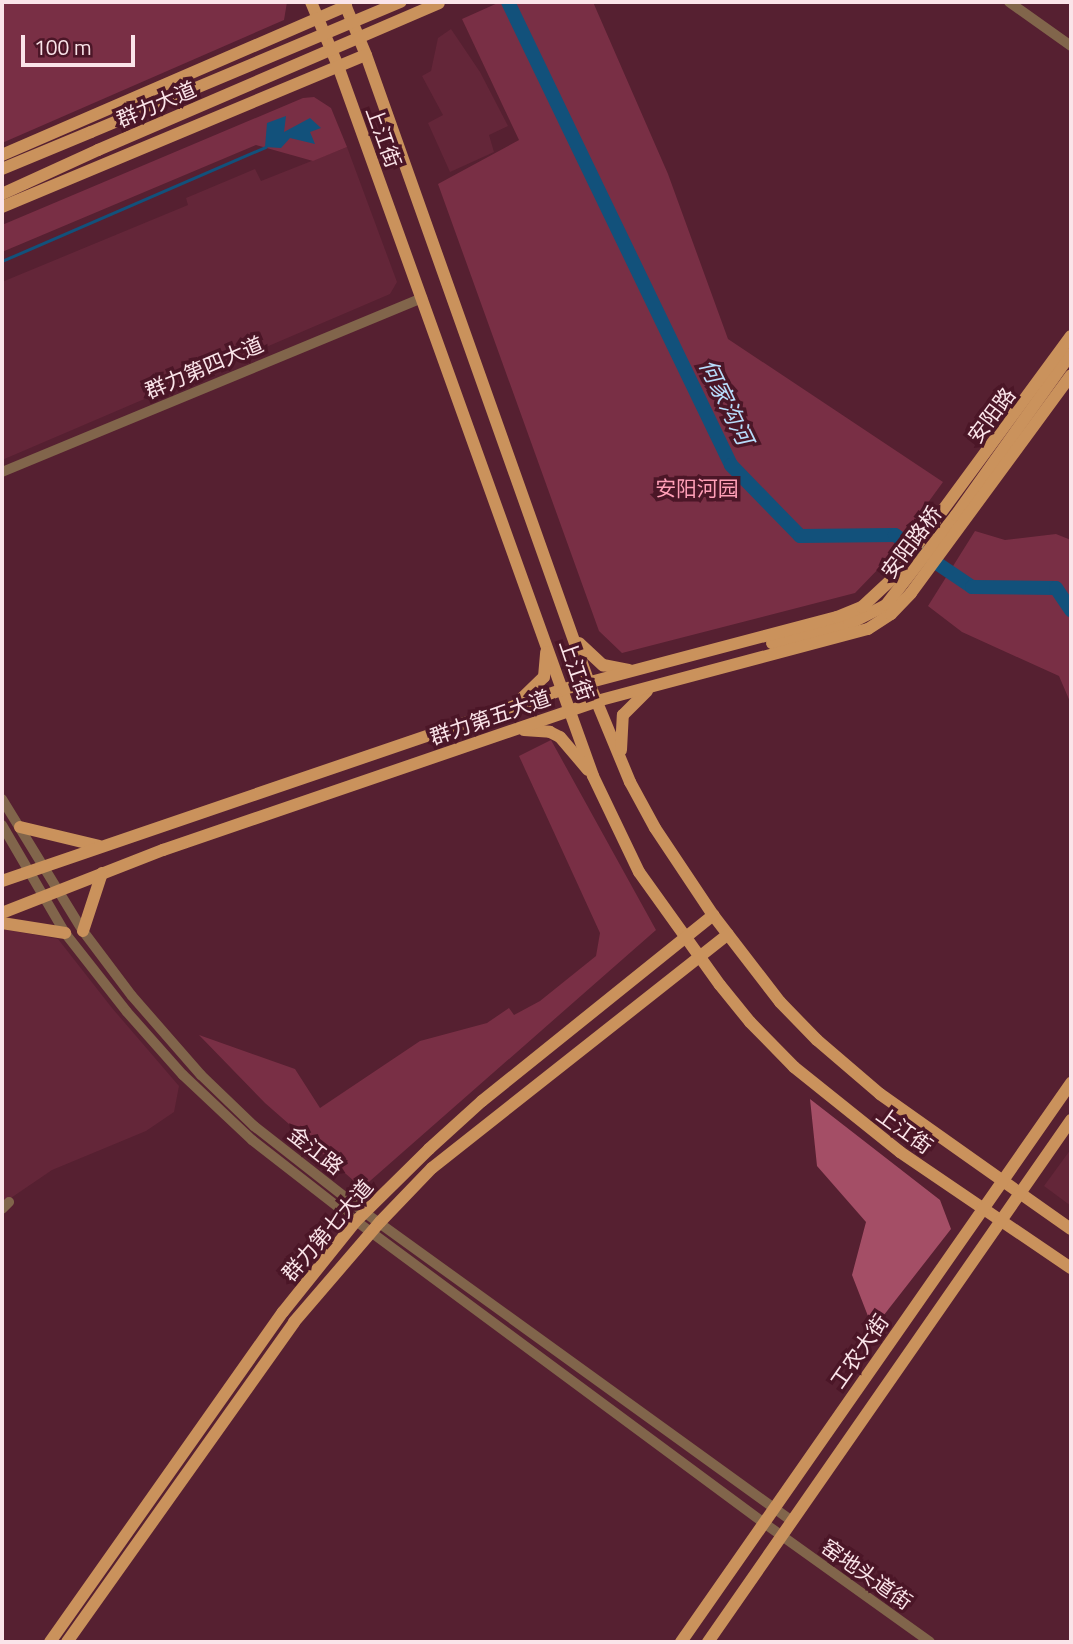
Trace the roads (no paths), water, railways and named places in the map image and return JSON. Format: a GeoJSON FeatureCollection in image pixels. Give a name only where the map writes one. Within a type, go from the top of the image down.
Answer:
{"type":"FeatureCollection","features":[{"type":"Feature","properties":{"kind":"main road","name":"上江街"},"geometry":{"type":"LineString","coordinates":[[311,2],[338,66],[593,776],[639,872],[698,956],[750,1022],[803,1074],[900,1152],[1071,1268]]}},
{"type":"Feature","properties":{"kind":"main road","name":"群力大道"},"geometry":{"type":"LineString","coordinates":[[2,169],[401,2]]}},
{"type":"Feature","properties":{"kind":"main road","name":"群力大道"},"geometry":{"type":"LineString","coordinates":[[2,194],[441,3]]}},
{"type":"Feature","properties":{"kind":"main road","name":"上江街"},"geometry":{"type":"LineString","coordinates":[[345,4],[366,55],[589,683],[621,760],[655,828],[713,915],[780,1002],[817,1040],[880,1094],[1071,1229]]}},
{"type":"Feature","properties":{"kind":"main road"},"geometry":{"type":"LineString","coordinates":[[2,155],[345,4]]}},
{"type":"Feature","properties":{"kind":"main road"},"geometry":{"type":"LineString","coordinates":[[2,207],[366,55]]}},
{"type":"Feature","properties":{"kind":"main road","name":"安阳路"},"geometry":{"type":"LineString","coordinates":[[940,515],[1071,336]]}},
{"type":"Feature","properties":{"kind":"main road","name":"安阳路桥"},"geometry":{"type":"LineString","coordinates":[[666,662],[713,658],[849,624],[886,605],[956,515],[1071,354]]}},
{"type":"Feature","properties":{"kind":"main road","name":"安阳路"},"geometry":{"type":"LineString","coordinates":[[960,526],[1071,375]]}},
{"type":"Feature","properties":{"kind":"main road","name":"群力第五大道"},"geometry":{"type":"LineString","coordinates":[[2,881],[564,690],[851,612],[874,598],[893,578],[940,515]]}},
{"type":"Feature","properties":{"kind":"main road","name":"群力第五大道"},"geometry":{"type":"LineString","coordinates":[[2,913],[102,873],[597,701],[868,629],[891,614],[911,593],[960,526]]}},
{"type":"Feature","properties":{"kind":"main road"},"geometry":{"type":"LineString","coordinates":[[572,635],[588,654],[603,665],[636,670]]}},
{"type":"Feature","properties":{"kind":"main road"},"geometry":{"type":"LineString","coordinates":[[507,709],[529,694],[544,677],[546,641]]}},
{"type":"Feature","properties":{"kind":"main road"},"geometry":{"type":"LineString","coordinates":[[621,760],[623,715],[652,687]]}},
{"type":"Feature","properties":{"kind":"main road"},"geometry":{"type":"LineString","coordinates":[[510,731],[536,729],[560,737],[593,776]]}},
{"type":"Feature","properties":{"kind":"main road"},"geometry":{"type":"LineString","coordinates":[[20,827],[99,846]]}},
{"type":"Feature","properties":{"kind":"main road"},"geometry":{"type":"LineString","coordinates":[[83,931],[102,873]]}},
{"type":"Feature","properties":{"kind":"main road","name":"群力第七大道"},"geometry":{"type":"LineString","coordinates":[[50,1642],[283,1312],[360,1216],[482,1101],[713,915]]}},
{"type":"Feature","properties":{"kind":"main road"},"geometry":{"type":"LineString","coordinates":[[2,923],[65,933]]}},
{"type":"Feature","properties":{"kind":"main road","name":"群力第七大道"},"geometry":{"type":"LineString","coordinates":[[67,1642],[294,1322],[375,1227],[432,1168],[728,934]]}},
{"type":"Feature","properties":{"kind":"main road","name":"工农大街"},"geometry":{"type":"LineString","coordinates":[[681,1642],[1071,1083]]}},
{"type":"Feature","properties":{"kind":"main road","name":"工农大街"},"geometry":{"type":"LineString","coordinates":[[708,1642],[1071,1120]]}},
{"type":"Feature","properties":{"kind":"street"},"geometry":{"type":"LineString","coordinates":[[1009,2],[1071,46]]}},
{"type":"Feature","properties":{"kind":"street","name":"群力第四大道"},"geometry":{"type":"LineString","coordinates":[[2,472],[422,298]]}},
{"type":"Feature","properties":{"kind":"street","name":"金江路"},"geometry":{"type":"LineString","coordinates":[[2,799],[83,931],[154,1023],[201,1075],[254,1126],[360,1216]]}},
{"type":"Feature","properties":{"kind":"street","name":"金江路"},"geometry":{"type":"LineString","coordinates":[[2,825],[26,871],[65,933],[127,1012],[183,1075],[252,1140],[375,1227],[782,1536]]}},
{"type":"Feature","properties":{"kind":"street","name":"金江路"},"geometry":{"type":"LineString","coordinates":[[375,1227],[792,1521]]}},
{"type":"Feature","properties":{"kind":"street","name":"窑地头道街"},"geometry":{"type":"LineString","coordinates":[[782,1536],[930,1642]]}},
{"type":"Feature","properties":{"kind":"water"},"geometry":{"type":"Polygon","coordinates":[[[286,116],[284,132],[310,118],[321,128],[310,132],[315,144],[290,138],[281,148],[265,147],[267,123],[286,116]]]}},
{"type":"Feature","properties":{"kind":"waterway","name":"何家沟河"},"geometry":{"type":"LineString","coordinates":[[508,2],[731,465],[800,536],[895,535],[972,587],[1056,588],[1071,610]]}},
{"type":"Feature","properties":{"kind":"waterway"},"geometry":{"type":"LineString","coordinates":[[2,261],[265,147]]}},
{"type":"Feature","properties":{"kind":"park label","name":"安阳河园"},"geometry":{"type":"Point","coordinates":[697,488]}}]}
